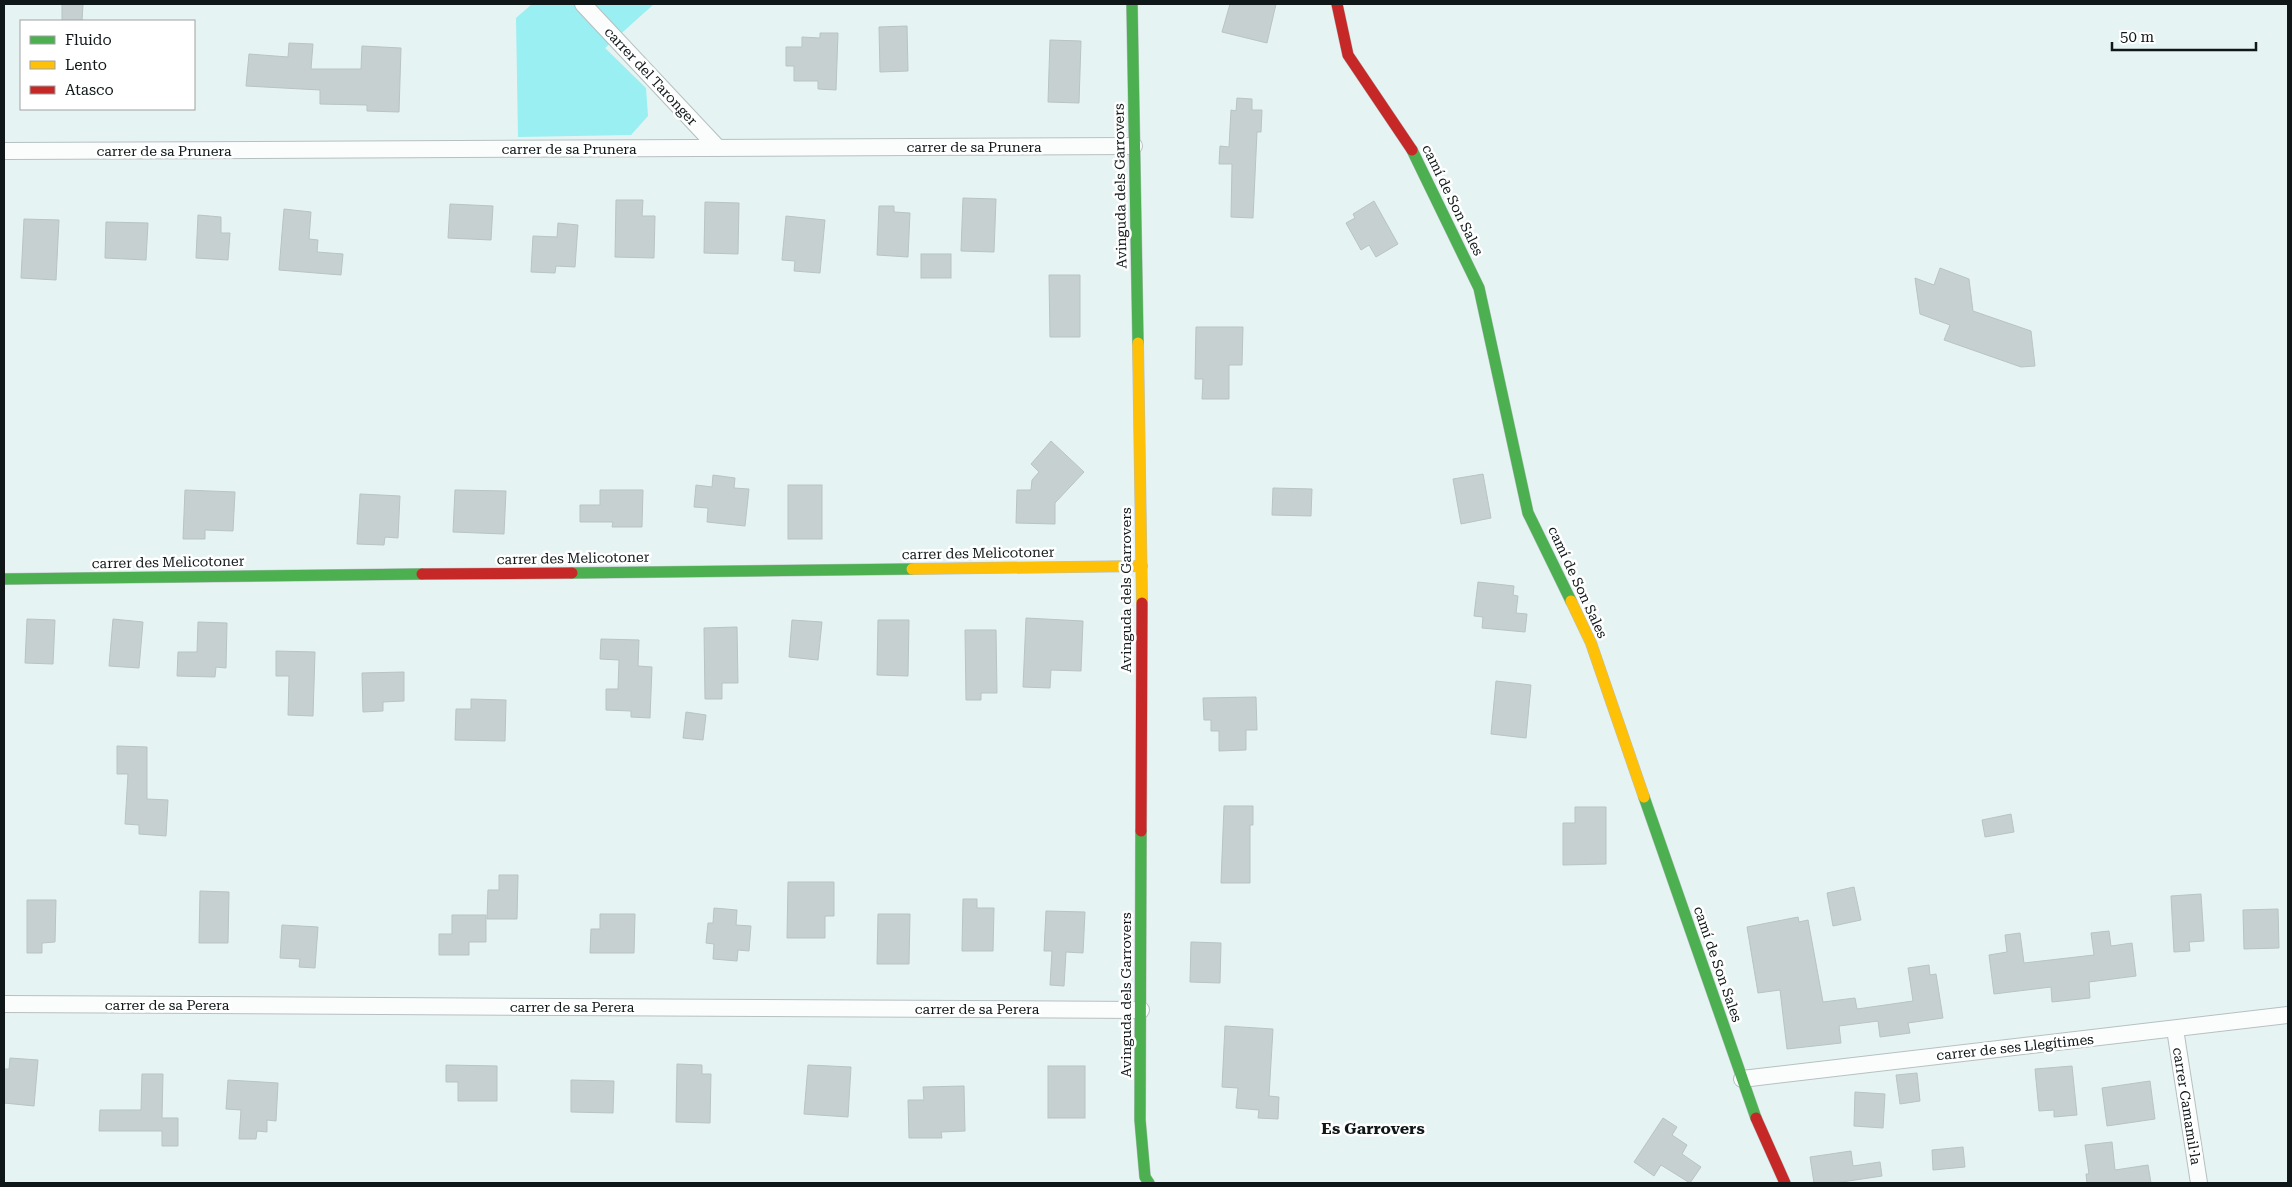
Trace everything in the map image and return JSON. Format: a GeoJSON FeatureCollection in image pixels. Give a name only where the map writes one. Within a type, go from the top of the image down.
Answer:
{"type":"FeatureCollection","features":[{"type":"Feature","properties":{"kind":"street","name":"carrer del Taronger"},"geometry":{"type":"LineString","coordinates":[[583,4],[718,148]]}},
{"type":"Feature","properties":{"kind":"street","name":"Avinguda dels Garrovers"},"geometry":{"type":"LineString","coordinates":[[1132,4],[1142,566],[1140,1120],[1145,1181]]}},
{"type":"Feature","properties":{"kind":"street","name":"camí de Son Sales"},"geometry":{"type":"LineString","coordinates":[[1337,4],[1348,55],[1410,145],[1479,288],[1528,513],[1591,643],[1742,1079],[1759,1126],[1785,1183]]}},
{"type":"Feature","properties":{"kind":"street","name":"carrer de sa Prunera"},"geometry":{"type":"LineString","coordinates":[[4,151],[1134,146]]}},
{"type":"Feature","properties":{"kind":"street","name":"carrer des Melicotoner"},"geometry":{"type":"LineString","coordinates":[[4,579],[1142,566]]}},
{"type":"Feature","properties":{"kind":"street","name":"carrer de sa Perera"},"geometry":{"type":"LineString","coordinates":[[4,1004],[1141,1010]]}},
{"type":"Feature","properties":{"kind":"street","name":"carrer de ses Llegítimes"},"geometry":{"type":"LineString","coordinates":[[1742,1079],[1754,1076],[2288,1015]]}},
{"type":"Feature","properties":{"kind":"street","name":"carrer Camamil·la"},"geometry":{"type":"LineString","coordinates":[[2175,1029],[2199,1183]]}},
{"type":"Feature","properties":{"kind":"shaded area"},"geometry":{"type":"Polygon","coordinates":[[[532,4],[654,4],[605,48],[646,88],[648,116],[631,135],[518,137],[516,18],[532,4]]]}},
{"type":"Feature","properties":{"kind":"building"},"geometry":{"type":"Polygon","coordinates":[[[62,4],[83,4],[82,20],[62,20],[62,4]]]}},
{"type":"Feature","properties":{"kind":"building"},"geometry":{"type":"Polygon","coordinates":[[[1230,4],[1276,4],[1267,43],[1222,32],[1230,4]]]}},
{"type":"Feature","properties":{"kind":"building"},"geometry":{"type":"Polygon","coordinates":[[[907,26],[908,71],[880,72],[879,27],[907,26]]]}},
{"type":"Feature","properties":{"kind":"building"},"geometry":{"type":"Polygon","coordinates":[[[820,33],[838,33],[836,90],[818,89],[818,81],[794,81],[794,66],[786,66],[786,47],[802,47],[802,37],[820,38],[820,33]]]}},
{"type":"Feature","properties":{"kind":"building"},"geometry":{"type":"Polygon","coordinates":[[[1050,40],[1081,41],[1079,103],[1048,102],[1050,40]]]}},
{"type":"Feature","properties":{"kind":"building"},"geometry":{"type":"Polygon","coordinates":[[[289,43],[313,44],[311,69],[361,69],[362,46],[401,48],[399,112],[367,111],[367,105],[320,104],[320,90],[246,86],[249,54],[288,57],[289,43]]]}},
{"type":"Feature","properties":{"kind":"building"},"geometry":{"type":"Polygon","coordinates":[[[1237,98],[1252,99],[1252,110],[1262,110],[1261,132],[1257,132],[1253,218],[1231,217],[1232,164],[1219,164],[1220,146],[1229,147],[1231,110],[1236,111],[1237,98]]]}},
{"type":"Feature","properties":{"kind":"building"},"geometry":{"type":"Polygon","coordinates":[[[963,198],[996,199],[994,252],[961,251],[963,198]]]}},
{"type":"Feature","properties":{"kind":"building"},"geometry":{"type":"Polygon","coordinates":[[[616,200],[643,200],[642,216],[655,216],[654,258],[615,257],[616,200]]]}},
{"type":"Feature","properties":{"kind":"building"},"geometry":{"type":"Polygon","coordinates":[[[1374,201],[1398,244],[1376,257],[1369,245],[1361,250],[1346,223],[1355,218],[1353,214],[1374,201]]]}},
{"type":"Feature","properties":{"kind":"building"},"geometry":{"type":"Polygon","coordinates":[[[705,202],[739,203],[738,254],[704,253],[705,202]]]}},
{"type":"Feature","properties":{"kind":"building"},"geometry":{"type":"Polygon","coordinates":[[[450,204],[493,206],[491,240],[448,238],[450,204]]]}},
{"type":"Feature","properties":{"kind":"building"},"geometry":{"type":"Polygon","coordinates":[[[879,206],[894,206],[894,212],[910,213],[908,257],[877,255],[879,206]]]}},
{"type":"Feature","properties":{"kind":"building"},"geometry":{"type":"Polygon","coordinates":[[[284,209],[311,212],[309,239],[318,240],[317,252],[343,254],[341,275],[279,270],[284,209]]]}},
{"type":"Feature","properties":{"kind":"building"},"geometry":{"type":"Polygon","coordinates":[[[198,215],[221,217],[221,233],[230,233],[228,260],[196,258],[198,215]]]}},
{"type":"Feature","properties":{"kind":"building"},"geometry":{"type":"Polygon","coordinates":[[[786,216],[825,220],[820,273],[794,271],[795,261],[782,260],[786,216]]]}},
{"type":"Feature","properties":{"kind":"building"},"geometry":{"type":"Polygon","coordinates":[[[24,219],[59,220],[56,280],[21,278],[24,219]]]}},
{"type":"Feature","properties":{"kind":"building"},"geometry":{"type":"Polygon","coordinates":[[[106,222],[148,223],[146,260],[105,258],[106,222]]]}},
{"type":"Feature","properties":{"kind":"building"},"geometry":{"type":"Polygon","coordinates":[[[558,223],[578,225],[575,267],[556,266],[555,273],[531,272],[533,236],[557,237],[558,223]]]}},
{"type":"Feature","properties":{"kind":"building"},"geometry":{"type":"Polygon","coordinates":[[[921,254],[951,254],[951,278],[921,278],[921,254]]]}},
{"type":"Feature","properties":{"kind":"building"},"geometry":{"type":"Polygon","coordinates":[[[1940,268],[1969,279],[1973,311],[2031,331],[2035,366],[2021,367],[1944,340],[1950,325],[1920,314],[1915,278],[1934,285],[1940,268]]]}},
{"type":"Feature","properties":{"kind":"building"},"geometry":{"type":"Polygon","coordinates":[[[1049,275],[1080,275],[1080,337],[1050,337],[1049,275]]]}},
{"type":"Feature","properties":{"kind":"building"},"geometry":{"type":"Polygon","coordinates":[[[1196,327],[1243,327],[1242,365],[1229,365],[1229,399],[1202,399],[1203,379],[1195,379],[1196,327]]]}},
{"type":"Feature","properties":{"kind":"building"},"geometry":{"type":"Polygon","coordinates":[[[1051,441],[1084,472],[1055,503],[1055,524],[1016,523],[1017,490],[1031,490],[1032,480],[1039,472],[1031,464],[1051,441]]]}},
{"type":"Feature","properties":{"kind":"building"},"geometry":{"type":"Polygon","coordinates":[[[1483,474],[1491,518],[1461,524],[1453,479],[1483,474]]]}},
{"type":"Feature","properties":{"kind":"building"},"geometry":{"type":"Polygon","coordinates":[[[713,475],[735,478],[734,488],[749,489],[745,526],[707,522],[708,508],[694,507],[696,485],[712,487],[713,475]]]}},
{"type":"Feature","properties":{"kind":"building"},"geometry":{"type":"Polygon","coordinates":[[[788,485],[822,485],[822,539],[788,539],[788,485]]]}},
{"type":"Feature","properties":{"kind":"building"},"geometry":{"type":"Polygon","coordinates":[[[1273,488],[1312,489],[1311,516],[1272,515],[1273,488]]]}},
{"type":"Feature","properties":{"kind":"building"},"geometry":{"type":"Polygon","coordinates":[[[185,490],[235,492],[233,531],[205,530],[205,539],[183,539],[185,490]]]}},
{"type":"Feature","properties":{"kind":"building"},"geometry":{"type":"Polygon","coordinates":[[[455,490],[506,491],[504,534],[453,532],[455,490]]]}},
{"type":"Feature","properties":{"kind":"building"},"geometry":{"type":"Polygon","coordinates":[[[600,490],[643,490],[642,527],[612,527],[613,522],[580,522],[580,505],[600,505],[600,490]]]}},
{"type":"Feature","properties":{"kind":"building"},"geometry":{"type":"Polygon","coordinates":[[[360,494],[400,496],[398,538],[385,537],[384,545],[357,544],[360,494]]]}},
{"type":"Feature","properties":{"kind":"building"},"geometry":{"type":"Polygon","coordinates":[[[1478,582],[1514,586],[1513,595],[1518,596],[1516,613],[1527,614],[1525,632],[1482,628],[1483,617],[1474,616],[1478,582]]]}},
{"type":"Feature","properties":{"kind":"building"},"geometry":{"type":"Polygon","coordinates":[[[1026,618],[1083,621],[1081,671],[1051,670],[1050,688],[1023,687],[1026,618]]]}},
{"type":"Feature","properties":{"kind":"building"},"geometry":{"type":"Polygon","coordinates":[[[27,619],[55,620],[53,664],[25,663],[27,619]]]}},
{"type":"Feature","properties":{"kind":"building"},"geometry":{"type":"Polygon","coordinates":[[[113,619],[143,622],[139,668],[109,666],[113,619]]]}},
{"type":"Feature","properties":{"kind":"building"},"geometry":{"type":"Polygon","coordinates":[[[792,620],[822,622],[818,660],[789,657],[792,620]]]}},
{"type":"Feature","properties":{"kind":"building"},"geometry":{"type":"Polygon","coordinates":[[[878,620],[909,620],[908,676],[877,675],[878,620]]]}},
{"type":"Feature","properties":{"kind":"building"},"geometry":{"type":"Polygon","coordinates":[[[198,622],[227,623],[226,668],[216,667],[215,677],[177,676],[178,652],[197,652],[198,622]]]}},
{"type":"Feature","properties":{"kind":"building"},"geometry":{"type":"Polygon","coordinates":[[[737,627],[738,683],[722,683],[722,699],[705,699],[704,628],[737,627]]]}},
{"type":"Feature","properties":{"kind":"building"},"geometry":{"type":"Polygon","coordinates":[[[965,630],[996,630],[997,693],[981,693],[981,700],[966,700],[965,630]]]}},
{"type":"Feature","properties":{"kind":"building"},"geometry":{"type":"Polygon","coordinates":[[[601,639],[639,640],[638,666],[652,667],[650,718],[631,717],[631,711],[606,710],[606,689],[618,689],[619,660],[600,659],[601,639]]]}},
{"type":"Feature","properties":{"kind":"building"},"geometry":{"type":"Polygon","coordinates":[[[276,651],[315,652],[313,716],[288,715],[289,676],[276,676],[276,651]]]}},
{"type":"Feature","properties":{"kind":"building"},"geometry":{"type":"Polygon","coordinates":[[[404,672],[404,701],[383,702],[383,711],[363,712],[362,673],[404,672]]]}},
{"type":"Feature","properties":{"kind":"building"},"geometry":{"type":"Polygon","coordinates":[[[1496,681],[1531,685],[1526,738],[1491,734],[1496,681]]]}},
{"type":"Feature","properties":{"kind":"building"},"geometry":{"type":"Polygon","coordinates":[[[1256,697],[1257,730],[1246,730],[1246,750],[1219,751],[1219,731],[1211,731],[1211,720],[1204,720],[1203,698],[1256,697]]]}},
{"type":"Feature","properties":{"kind":"building"},"geometry":{"type":"Polygon","coordinates":[[[471,699],[506,700],[505,741],[455,740],[456,709],[471,709],[471,699]]]}},
{"type":"Feature","properties":{"kind":"building"},"geometry":{"type":"Polygon","coordinates":[[[686,712],[706,715],[703,740],[683,738],[686,712]]]}},
{"type":"Feature","properties":{"kind":"building"},"geometry":{"type":"Polygon","coordinates":[[[117,746],[147,747],[147,799],[168,800],[166,836],[139,834],[139,825],[125,824],[128,774],[117,774],[117,746]]]}},
{"type":"Feature","properties":{"kind":"building"},"geometry":{"type":"Polygon","coordinates":[[[1224,806],[1253,806],[1253,825],[1250,825],[1250,883],[1221,883],[1224,806]]]}},
{"type":"Feature","properties":{"kind":"building"},"geometry":{"type":"Polygon","coordinates":[[[1575,807],[1606,807],[1606,864],[1563,865],[1563,823],[1575,823],[1575,807]]]}},
{"type":"Feature","properties":{"kind":"building"},"geometry":{"type":"Polygon","coordinates":[[[2011,814],[2014,832],[1985,837],[1982,820],[2011,814]]]}},
{"type":"Feature","properties":{"kind":"building"},"geometry":{"type":"Polygon","coordinates":[[[499,875],[518,875],[517,919],[487,919],[488,890],[499,890],[499,875]]]}},
{"type":"Feature","properties":{"kind":"building"},"geometry":{"type":"Polygon","coordinates":[[[788,882],[834,882],[834,916],[825,916],[825,938],[787,938],[788,882]]]}},
{"type":"Feature","properties":{"kind":"building"},"geometry":{"type":"Polygon","coordinates":[[[1854,887],[1861,920],[1833,926],[1827,893],[1854,887]]]}},
{"type":"Feature","properties":{"kind":"building"},"geometry":{"type":"Polygon","coordinates":[[[200,891],[229,892],[228,943],[199,943],[200,891]]]}},
{"type":"Feature","properties":{"kind":"building"},"geometry":{"type":"Polygon","coordinates":[[[2201,894],[2204,941],[2189,942],[2190,951],[2174,952],[2171,896],[2201,894]]]}},
{"type":"Feature","properties":{"kind":"building"},"geometry":{"type":"Polygon","coordinates":[[[963,899],[977,899],[977,908],[994,908],[993,951],[962,951],[963,899]]]}},
{"type":"Feature","properties":{"kind":"building"},"geometry":{"type":"Polygon","coordinates":[[[27,900],[56,900],[55,942],[42,943],[42,953],[27,953],[27,900]]]}},
{"type":"Feature","properties":{"kind":"building"},"geometry":{"type":"Polygon","coordinates":[[[714,908],[737,910],[736,925],[751,926],[749,951],[738,950],[737,961],[713,959],[714,944],[706,943],[708,923],[713,923],[714,908]]]}},
{"type":"Feature","properties":{"kind":"building"},"geometry":{"type":"Polygon","coordinates":[[[2278,909],[2279,948],[2244,949],[2243,910],[2278,909]]]}},
{"type":"Feature","properties":{"kind":"building"},"geometry":{"type":"Polygon","coordinates":[[[1046,911],[1085,912],[1083,953],[1066,952],[1064,986],[1050,985],[1052,951],[1044,951],[1046,911]]]}},
{"type":"Feature","properties":{"kind":"building"},"geometry":{"type":"Polygon","coordinates":[[[600,914],[635,914],[634,953],[590,953],[591,929],[600,929],[600,914]]]}},
{"type":"Feature","properties":{"kind":"building"},"geometry":{"type":"Polygon","coordinates":[[[878,914],[910,914],[909,964],[877,964],[878,914]]]}},
{"type":"Feature","properties":{"kind":"building"},"geometry":{"type":"Polygon","coordinates":[[[452,915],[486,915],[486,942],[469,942],[469,955],[439,955],[439,934],[452,934],[452,915]]]}},
{"type":"Feature","properties":{"kind":"building"},"geometry":{"type":"Polygon","coordinates":[[[1798,917],[1799,922],[1808,920],[1823,1002],[1855,998],[1857,1009],[1913,1001],[1908,968],[1929,965],[1930,975],[1936,974],[1943,1018],[1908,1023],[1910,1033],[1880,1037],[1878,1021],[1839,1026],[1841,1043],[1787,1049],[1780,990],[1758,993],[1747,927],[1798,917]]]}},
{"type":"Feature","properties":{"kind":"building"},"geometry":{"type":"Polygon","coordinates":[[[282,925],[318,927],[315,968],[299,967],[300,959],[280,958],[282,925]]]}},
{"type":"Feature","properties":{"kind":"building"},"geometry":{"type":"Polygon","coordinates":[[[2109,931],[2111,946],[2132,943],[2136,976],[2089,982],[2090,998],[2052,1002],[2051,987],[1994,994],[1989,955],[2007,952],[2005,935],[2020,933],[2024,963],[2094,955],[2091,933],[2109,931]]]}},
{"type":"Feature","properties":{"kind":"building"},"geometry":{"type":"Polygon","coordinates":[[[1191,942],[1221,943],[1220,983],[1190,982],[1191,942]]]}},
{"type":"Feature","properties":{"kind":"building"},"geometry":{"type":"Polygon","coordinates":[[[1225,1026],[1273,1029],[1269,1096],[1279,1097],[1278,1119],[1258,1118],[1259,1110],[1236,1108],[1238,1088],[1222,1087],[1225,1026]]]}},
{"type":"Feature","properties":{"kind":"building"},"geometry":{"type":"Polygon","coordinates":[[[10,1058],[38,1060],[34,1106],[4,1103],[4,1069],[9,1069],[10,1058]]]}},
{"type":"Feature","properties":{"kind":"building"},"geometry":{"type":"Polygon","coordinates":[[[677,1064],[702,1065],[702,1074],[711,1074],[710,1123],[676,1122],[677,1064]]]}},
{"type":"Feature","properties":{"kind":"building"},"geometry":{"type":"Polygon","coordinates":[[[446,1065],[497,1066],[497,1101],[458,1101],[458,1082],[446,1082],[446,1065]]]}},
{"type":"Feature","properties":{"kind":"building"},"geometry":{"type":"Polygon","coordinates":[[[808,1065],[851,1067],[848,1117],[804,1114],[808,1065]]]}},
{"type":"Feature","properties":{"kind":"building"},"geometry":{"type":"Polygon","coordinates":[[[1048,1066],[1085,1066],[1085,1118],[1048,1118],[1048,1066]]]}},
{"type":"Feature","properties":{"kind":"building"},"geometry":{"type":"Polygon","coordinates":[[[2072,1066],[2077,1115],[2054,1117],[2054,1110],[2039,1111],[2035,1069],[2072,1066]]]}},
{"type":"Feature","properties":{"kind":"building"},"geometry":{"type":"Polygon","coordinates":[[[1917,1073],[1920,1101],[1900,1104],[1896,1075],[1917,1073]]]}},
{"type":"Feature","properties":{"kind":"building"},"geometry":{"type":"Polygon","coordinates":[[[142,1074],[163,1074],[162,1118],[178,1118],[178,1146],[162,1146],[162,1131],[99,1131],[100,1110],[141,1110],[142,1074]]]}},
{"type":"Feature","properties":{"kind":"building"},"geometry":{"type":"Polygon","coordinates":[[[228,1080],[278,1083],[276,1121],[267,1120],[267,1132],[257,1131],[256,1139],[239,1139],[241,1110],[226,1109],[228,1080]]]}},
{"type":"Feature","properties":{"kind":"building"},"geometry":{"type":"Polygon","coordinates":[[[571,1080],[614,1081],[613,1113],[571,1112],[571,1080]]]}},
{"type":"Feature","properties":{"kind":"building"},"geometry":{"type":"Polygon","coordinates":[[[2150,1081],[2155,1119],[2107,1126],[2102,1088],[2150,1081]]]}},
{"type":"Feature","properties":{"kind":"building"},"geometry":{"type":"Polygon","coordinates":[[[964,1086],[965,1131],[941,1132],[942,1138],[909,1138],[908,1100],[924,1100],[923,1087],[964,1086]]]}},
{"type":"Feature","properties":{"kind":"building"},"geometry":{"type":"Polygon","coordinates":[[[1855,1092],[1885,1094],[1883,1128],[1854,1126],[1855,1092]]]}},
{"type":"Feature","properties":{"kind":"building"},"geometry":{"type":"Polygon","coordinates":[[[1663,1118],[1677,1127],[1672,1135],[1687,1145],[1682,1154],[1701,1167],[1690,1183],[1661,1165],[1654,1176],[1634,1162],[1663,1118]]]}},
{"type":"Feature","properties":{"kind":"building"},"geometry":{"type":"Polygon","coordinates":[[[2112,1142],[2115,1170],[2148,1165],[2151,1183],[2087,1183],[2086,1174],[2089,1174],[2085,1145],[2112,1142]]]}},
{"type":"Feature","properties":{"kind":"building"},"geometry":{"type":"Polygon","coordinates":[[[1963,1147],[1965,1167],[1933,1170],[1932,1150],[1963,1147]]]}},
{"type":"Feature","properties":{"kind":"building"},"geometry":{"type":"Polygon","coordinates":[[[1851,1151],[1853,1166],[1880,1162],[1882,1176],[1835,1183],[1814,1183],[1810,1157],[1851,1151]]]}},
{"type":"Feature","properties":{"kind":"traffic: fast"},"geometry":{"type":"LineString","coordinates":[[1132,4],[1138,343]]}},
{"type":"Feature","properties":{"kind":"traffic: fast"},"geometry":{"type":"LineString","coordinates":[[1412,150],[1479,288],[1528,513],[1571,601]]}},
{"type":"Feature","properties":{"kind":"traffic: fast"},"geometry":{"type":"LineString","coordinates":[[572,573],[912,569]]}},
{"type":"Feature","properties":{"kind":"traffic: fast"},"geometry":{"type":"LineString","coordinates":[[4,579],[422,574]]}},
{"type":"Feature","properties":{"kind":"traffic: fast"},"geometry":{"type":"LineString","coordinates":[[1644,797],[1756,1118]]}},
{"type":"Feature","properties":{"kind":"traffic: fast"},"geometry":{"type":"LineString","coordinates":[[1141,831],[1140,1120],[1145,1177],[1149,1183]]}},
{"type":"Feature","properties":{"kind":"traffic: slow"},"geometry":{"type":"LineString","coordinates":[[1138,343],[1142,603]]}},
{"type":"Feature","properties":{"kind":"traffic: slow"},"geometry":{"type":"LineString","coordinates":[[912,569],[1142,566]]}},
{"type":"Feature","properties":{"kind":"traffic: slow"},"geometry":{"type":"LineString","coordinates":[[1571,601],[1591,643],[1644,797]]}},
{"type":"Feature","properties":{"kind":"traffic: jam"},"geometry":{"type":"LineString","coordinates":[[1337,4],[1348,55],[1412,150]]}},
{"type":"Feature","properties":{"kind":"traffic: jam"},"geometry":{"type":"LineString","coordinates":[[422,574],[572,573]]}},
{"type":"Feature","properties":{"kind":"traffic: jam"},"geometry":{"type":"LineString","coordinates":[[1141,831],[1142,603]]}},
{"type":"Feature","properties":{"kind":"traffic: jam"},"geometry":{"type":"LineString","coordinates":[[1756,1118],[1785,1183]]}},
{"type":"Feature","properties":{"kind":"district","name":"Es Garrovers"},"geometry":{"type":"Point","coordinates":[1373,1128]}}]}
